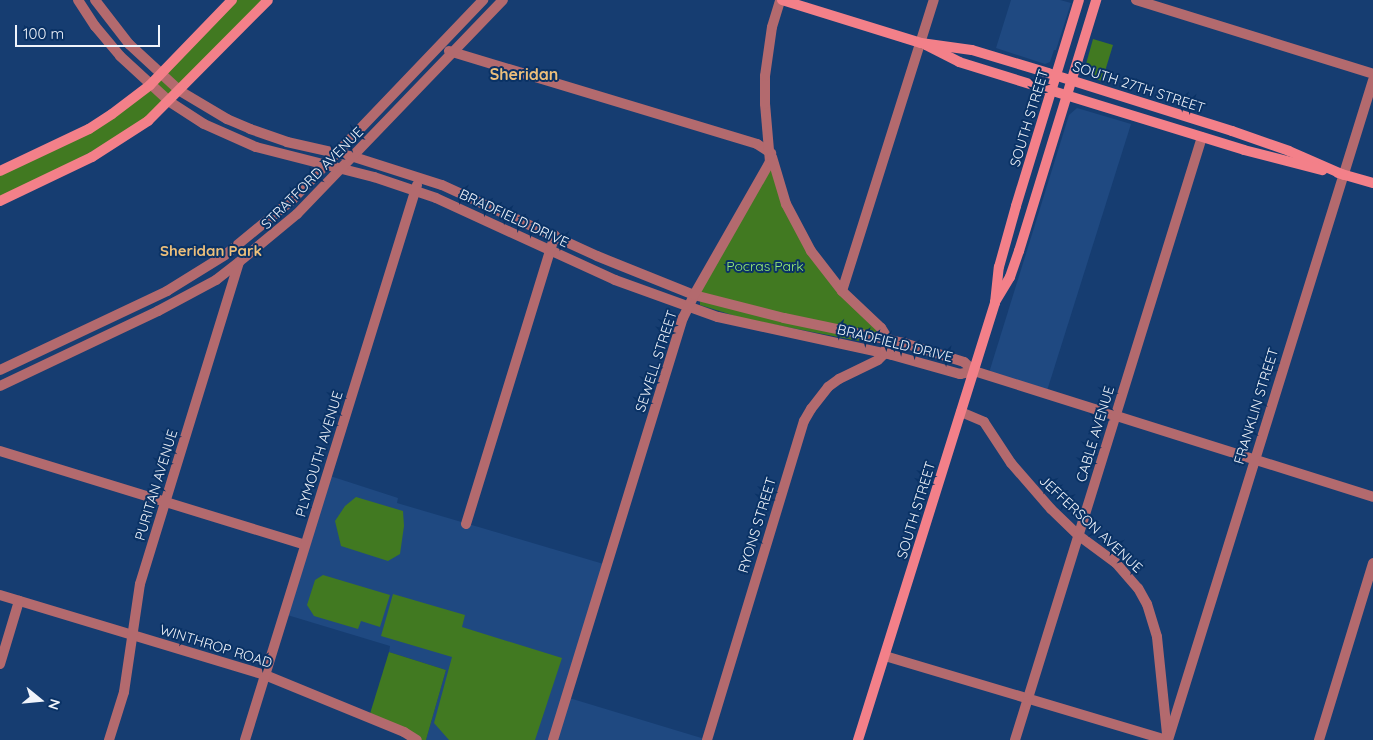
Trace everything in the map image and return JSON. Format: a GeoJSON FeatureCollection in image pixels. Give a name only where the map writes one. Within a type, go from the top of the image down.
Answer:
{"type":"FeatureCollection","features":[{"type":"Feature","properties":{"kind":"main road"},"geometry":{"type":"LineString","coordinates":[[0,171],[88,129],[112,114],[150,85],[232,0]]}},
{"type":"Feature","properties":{"kind":"main road"},"geometry":{"type":"LineString","coordinates":[[0,201],[114,145],[148,121],[170,102],[268,0]]}},
{"type":"Feature","properties":{"kind":"main road","name":"SOUTH 27TH STREET"},"geometry":{"type":"LineString","coordinates":[[781,0],[921,43],[972,50],[1071,80],[1232,131],[1289,151],[1344,174],[1373,183]]}},
{"type":"Feature","properties":{"kind":"main road","name":"SOUTH STREET"},"geometry":{"type":"LineString","coordinates":[[859,740],[995,303],[999,267],[1079,0]]}},
{"type":"Feature","properties":{"kind":"main road","name":"SOUTH STREET"},"geometry":{"type":"LineString","coordinates":[[995,303],[1010,277],[1096,0]]}},
{"type":"Feature","properties":{"kind":"main road","name":"SOUTH 27TH STREET"},"geometry":{"type":"LineString","coordinates":[[921,43],[959,62],[1202,138],[1302,166],[1344,174]]}},
{"type":"Feature","properties":{"kind":"street","name":"BRADFIELD DRIVE"},"geometry":{"type":"LineString","coordinates":[[78,0],[107,40],[150,85],[170,102],[204,124],[237,140],[275,154],[342,169],[415,191],[457,207],[615,280],[688,307],[752,325],[885,353],[960,374],[974,371]]}},
{"type":"Feature","properties":{"kind":"street","name":"BRADFIELD DRIVE"},"geometry":{"type":"LineString","coordinates":[[95,0],[118,32],[180,91],[227,119],[250,129],[287,142],[354,157],[420,177],[555,235],[643,276],[694,294],[784,318],[888,339],[964,362],[974,371]]}},
{"type":"Feature","properties":{"kind":"street","name":"STRATFORD AVENUE"},"geometry":{"type":"LineString","coordinates":[[0,370],[167,291],[206,268],[242,242],[292,200],[483,0]]}},
{"type":"Feature","properties":{"kind":"street","name":"STRATFORD AVENUE"},"geometry":{"type":"LineString","coordinates":[[0,386],[167,306],[216,280],[240,262],[298,214],[503,0]]}},
{"type":"Feature","properties":{"kind":"street","name":"SEWELL STREET"},"geometry":{"type":"LineString","coordinates":[[553,740],[688,307],[768,168],[771,153],[765,104],[765,76],[771,35],[781,0]]}},
{"type":"Feature","properties":{"kind":"street"},"geometry":{"type":"LineString","coordinates":[[842,291],[934,0]]}},
{"type":"Feature","properties":{"kind":"street"},"geometry":{"type":"LineString","coordinates":[[1136,0],[1373,74]]}},
{"type":"Feature","properties":{"kind":"street"},"geometry":{"type":"LineString","coordinates":[[439,46],[757,144],[771,153],[779,183],[797,228],[811,251],[842,291],[875,322],[888,339],[885,353]]}},
{"type":"Feature","properties":{"kind":"street","name":"FRANKLIN STREET"},"geometry":{"type":"LineString","coordinates":[[1167,740],[1373,80]]}},
{"type":"Feature","properties":{"kind":"street","name":"CABLE AVENUE"},"geometry":{"type":"LineString","coordinates":[[1015,740],[1202,138]]}},
{"type":"Feature","properties":{"kind":"street","name":"PLYMOUTH AVENUE"},"geometry":{"type":"LineString","coordinates":[[245,740],[420,177]]}},
{"type":"Feature","properties":{"kind":"street"},"geometry":{"type":"LineString","coordinates":[[466,524],[555,235]]}},
{"type":"Feature","properties":{"kind":"street","name":"PURITAN AVENUE"},"geometry":{"type":"LineString","coordinates":[[109,740],[124,692],[134,636],[140,584],[240,262],[242,242]]}},
{"type":"Feature","properties":{"kind":"street","name":"RYONS STREET"},"geometry":{"type":"LineString","coordinates":[[707,740],[804,421],[828,387],[839,379],[878,360],[885,353]]}},
{"type":"Feature","properties":{"kind":"street"},"geometry":{"type":"LineString","coordinates":[[974,371],[1373,497]]}},
{"type":"Feature","properties":{"kind":"street","name":"JEFFERSON AVENUE"},"geometry":{"type":"LineString","coordinates":[[961,412],[979,418],[984,422],[1030,487],[1078,534],[1127,574],[1147,604],[1157,637],[1167,740]]}},
{"type":"Feature","properties":{"kind":"street"},"geometry":{"type":"LineString","coordinates":[[0,451],[305,545]]}},
{"type":"Feature","properties":{"kind":"street"},"geometry":{"type":"LineString","coordinates":[[1319,740],[1373,563]]}},
{"type":"Feature","properties":{"kind":"street","name":"WINTHROP ROAD"},"geometry":{"type":"LineString","coordinates":[[0,595],[265,675],[404,732],[418,740]]}},
{"type":"Feature","properties":{"kind":"street"},"geometry":{"type":"LineString","coordinates":[[0,664],[20,601]]}},
{"type":"Feature","properties":{"kind":"street"},"geometry":{"type":"LineString","coordinates":[[885,656],[1167,740]]}},
{"type":"Feature","properties":{"kind":"shaded area"},"geometry":{"type":"Polygon","coordinates":[[[1011,0],[1060,0],[1071,3],[1056,50],[1054,50],[1050,62],[1045,64],[996,48],[1011,0]]]}},
{"type":"Feature","properties":{"kind":"shaded area"},"geometry":{"type":"Polygon","coordinates":[[[1077,108],[1131,124],[1046,394],[988,376],[1069,115],[1077,108]]]}},
{"type":"Feature","properties":{"kind":"shaded area"},"geometry":{"type":"Polygon","coordinates":[[[327,475],[398,498],[397,503],[607,565],[566,697],[708,740],[426,740],[446,670],[389,652],[390,646],[284,614],[327,475]]]}},
{"type":"Feature","properties":{"kind":"green space"},"geometry":{"type":"Polygon","coordinates":[[[232,0],[268,0],[148,121],[0,201],[0,171],[112,114],[232,0]]]}},
{"type":"Feature","properties":{"kind":"green space"},"geometry":{"type":"Polygon","coordinates":[[[1093,39],[1113,45],[1102,81],[1092,78],[1086,64],[1093,39]]]}},
{"type":"Feature","properties":{"kind":"green space","name":"Pocras Park"},"geometry":{"type":"Polygon","coordinates":[[[770,162],[811,251],[888,339],[694,295],[770,162]]]}},
{"type":"Feature","properties":{"kind":"green space"},"geometry":{"type":"Polygon","coordinates":[[[700,301],[859,337],[859,341],[745,319],[700,305],[700,301]]]}},
{"type":"Feature","properties":{"kind":"green space"},"geometry":{"type":"Polygon","coordinates":[[[356,497],[403,511],[404,526],[400,554],[388,561],[341,546],[335,521],[345,506],[356,497]]]}},
{"type":"Feature","properties":{"kind":"green space"},"geometry":{"type":"Polygon","coordinates":[[[323,575],[390,595],[380,627],[361,621],[358,629],[314,616],[307,605],[315,580],[323,575]]]}},
{"type":"Feature","properties":{"kind":"green space"},"geometry":{"type":"Polygon","coordinates":[[[393,594],[465,615],[462,627],[562,658],[535,740],[449,740],[434,723],[452,657],[381,636],[393,594]]]}},
{"type":"Feature","properties":{"kind":"green space"},"geometry":{"type":"Polygon","coordinates":[[[389,652],[446,670],[426,740],[417,740],[369,717],[389,652]]]}},
{"type":"Feature","properties":{"kind":"district","name":"Sheridan"},"geometry":{"type":"Point","coordinates":[524,74]}},
{"type":"Feature","properties":{"kind":"district","name":"Sheridan Park"},"geometry":{"type":"Point","coordinates":[211,251]}}]}
